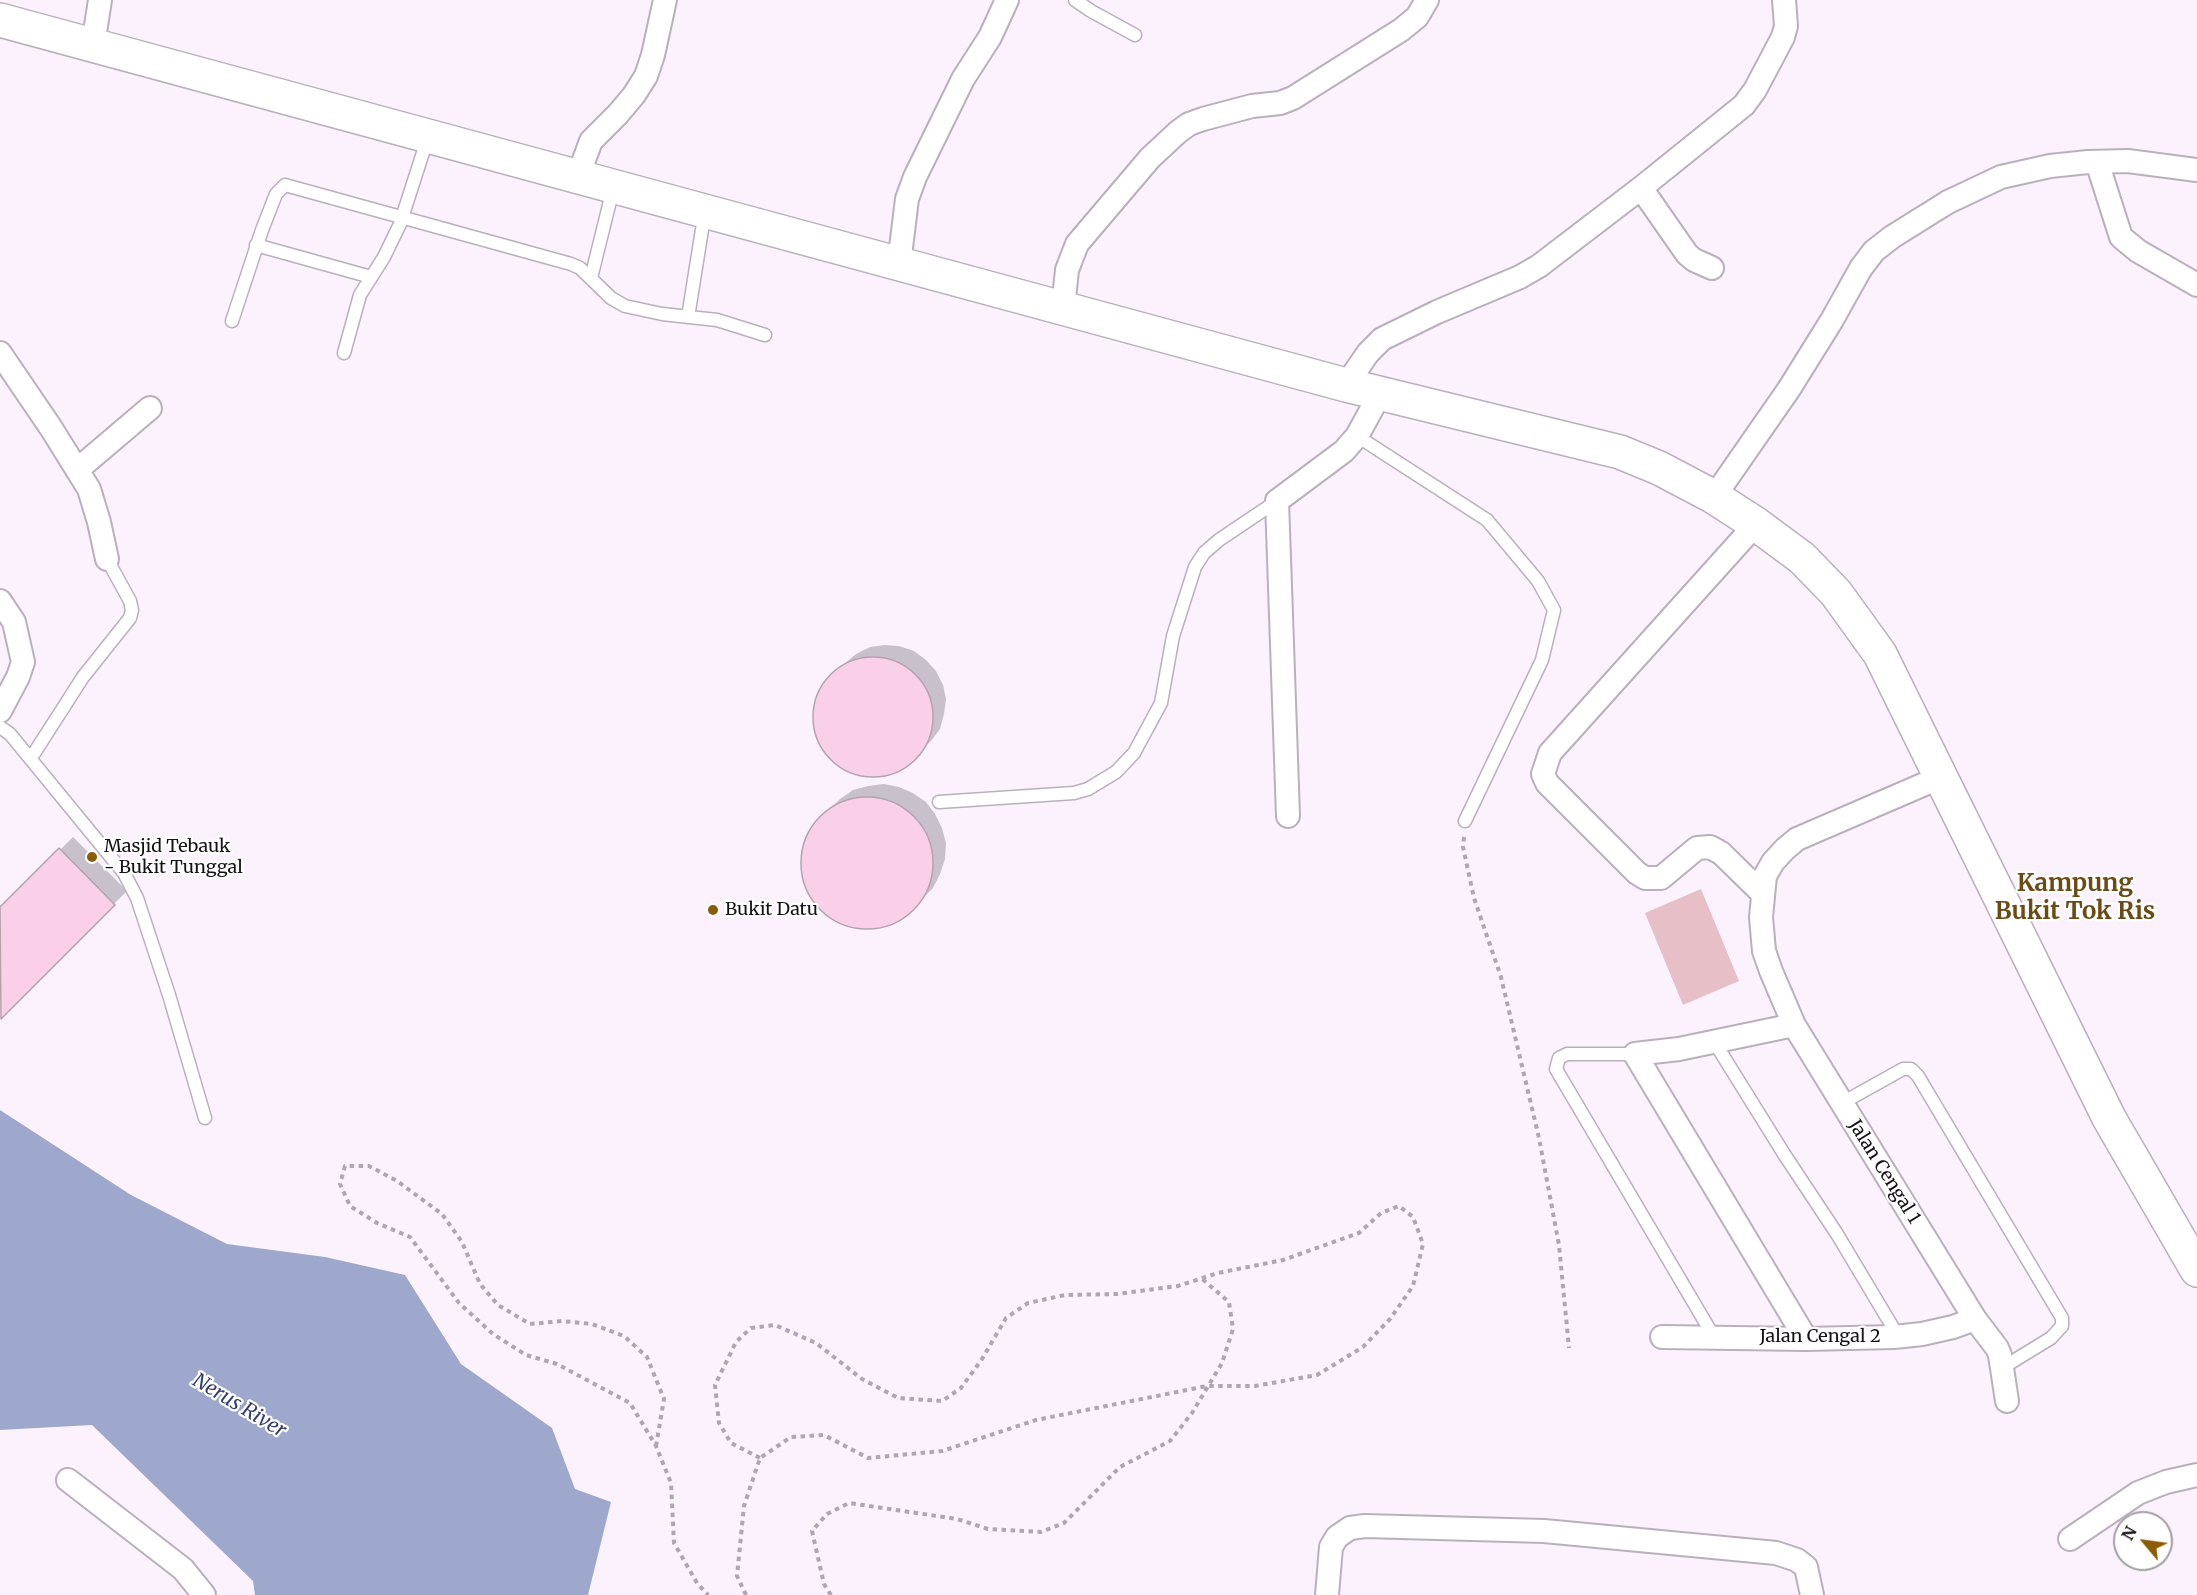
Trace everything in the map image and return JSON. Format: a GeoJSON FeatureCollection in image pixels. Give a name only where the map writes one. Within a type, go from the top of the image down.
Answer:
{"type":"FeatureCollection","features":[{"type":"Feature","properties":{"kind":"street"},"geometry":{"type":"LineString","coordinates":[[93,45],[100,0]]}},
{"type":"Feature","properties":{"kind":"street"},"geometry":{"type":"LineString","coordinates":[[578,176],[586,148],[634,95],[645,76],[653,55],[665,0]]}},
{"type":"Feature","properties":{"kind":"street"},"geometry":{"type":"LineString","coordinates":[[899,264],[907,199],[915,177],[963,79],[990,37],[1006,0]]}},
{"type":"Feature","properties":{"kind":"street"},"geometry":{"type":"LineString","coordinates":[[1063,308],[1067,270],[1077,244],[1150,158],[1178,132],[1203,119],[1252,106],[1280,103],[1293,98],[1401,30],[1417,17],[1426,0]]}},
{"type":"Feature","properties":{"kind":"street"},"geometry":{"type":"LineString","coordinates":[[1346,386],[1368,353],[1382,339],[1437,312],[1520,278],[1539,266],[1744,105],[1772,62],[1783,37],[1786,26],[1784,0]]}},
{"type":"Feature","properties":{"kind":"street"},"geometry":{"type":"LineString","coordinates":[[0,20],[1346,386],[1620,452],[1659,468],[1714,496],[1802,558],[1836,593],[1880,654],[2109,1118],[2197,1270]]}},
{"type":"Feature","properties":{"kind":"street"},"geometry":{"type":"LineString","coordinates":[[2173,167],[2197,156]]}},
{"type":"Feature","properties":{"kind":"street"},"geometry":{"type":"LineString","coordinates":[[1714,496],[1789,389],[1861,268],[1874,251],[1892,237],[1948,202],[2001,177],[2050,166],[2128,161],[2197,170]]}},
{"type":"Feature","properties":{"kind":"street"},"geometry":{"type":"LineString","coordinates":[[2097,162],[2121,237],[2138,250],[2197,285]]}},
{"type":"Feature","properties":{"kind":"street"},"geometry":{"type":"LineString","coordinates":[[1641,188],[1687,254],[1694,260],[1712,268]]}},
{"type":"Feature","properties":{"kind":"street"},"geometry":{"type":"LineString","coordinates":[[0,353],[89,489],[107,559]]}},
{"type":"Feature","properties":{"kind":"street"},"geometry":{"type":"LineString","coordinates":[[1288,816],[1277,501],[1344,451],[1357,435],[1380,394]]}},
{"type":"Feature","properties":{"kind":"street"},"geometry":{"type":"LineString","coordinates":[[76,470],[150,408]]}},
{"type":"Feature","properties":{"kind":"street"},"geometry":{"type":"LineString","coordinates":[[1756,524],[1550,753],[1543,774],[1547,783],[1637,873],[1645,878],[1661,878],[1696,848],[1710,847],[1720,853],[1762,893]]}},
{"type":"Feature","properties":{"kind":"street"},"geometry":{"type":"LineString","coordinates":[[0,601],[15,622],[23,662],[18,677],[0,711]]}},
{"type":"Feature","properties":{"kind":"street","name":"Jalan Cengal 1"},"geometry":{"type":"LineString","coordinates":[[1941,777],[1797,839],[1773,862],[1765,876],[1762,893],[1761,917],[1764,951],[1794,1025],[1976,1319],[1997,1348],[2007,1401]]}},
{"type":"Feature","properties":{"kind":"street"},"geometry":{"type":"LineString","coordinates":[[1794,1025],[1715,1043],[1635,1054],[1806,1339]]}},
{"type":"Feature","properties":{"kind":"street","name":"Jalan Cengal 2"},"geometry":{"type":"LineString","coordinates":[[1662,1337],[1806,1339],[1898,1336],[1922,1334],[1976,1319]]}},
{"type":"Feature","properties":{"kind":"street"},"geometry":{"type":"LineString","coordinates":[[2070,1539],[2138,1493],[2166,1482],[2197,1475]]}},
{"type":"Feature","properties":{"kind":"street"},"geometry":{"type":"LineString","coordinates":[[68,1480],[183,1569],[204,1595]]}},
{"type":"Feature","properties":{"kind":"street"},"geometry":{"type":"LineString","coordinates":[[1327,1595],[1331,1547],[1336,1537],[1350,1528],[1365,1526],[1544,1531],[1776,1553],[1797,1560],[1806,1567],[1812,1595]]}},
{"type":"Feature","properties":{"kind":"lane"},"geometry":{"type":"LineString","coordinates":[[1075,0],[1135,35]]}},
{"type":"Feature","properties":{"kind":"lane"},"geometry":{"type":"LineString","coordinates":[[344,353],[360,295],[384,257],[402,217],[428,136]]}},
{"type":"Feature","properties":{"kind":"lane"},"geometry":{"type":"LineString","coordinates":[[232,321],[256,245],[276,194],[285,185],[571,264],[625,306],[662,314],[717,320],[765,335]]}},
{"type":"Feature","properties":{"kind":"lane"},"geometry":{"type":"LineString","coordinates":[[591,278],[614,186]]}},
{"type":"Feature","properties":{"kind":"lane"},"geometry":{"type":"LineString","coordinates":[[688,316],[705,211]]}},
{"type":"Feature","properties":{"kind":"lane"},"geometry":{"type":"LineString","coordinates":[[256,245],[371,277]]}},
{"type":"Feature","properties":{"kind":"lane"},"geometry":{"type":"LineString","coordinates":[[1357,435],[1487,520],[1538,581],[1554,610],[1542,660],[1465,821]]}},
{"type":"Feature","properties":{"kind":"lane"},"geometry":{"type":"LineString","coordinates":[[939,802],[1074,793],[1088,789],[1116,772],[1134,753],[1161,703],[1173,636],[1195,567],[1204,553],[1219,540],[1277,501]]}},
{"type":"Feature","properties":{"kind":"lane"},"geometry":{"type":"LineString","coordinates":[[31,758],[83,677],[130,618],[132,610],[130,601],[107,559]]}},
{"type":"Feature","properties":{"kind":"lane"},"geometry":{"type":"LineString","coordinates":[[0,727],[10,734],[31,758],[124,873],[137,898],[169,995],[205,1118]]}},
{"type":"Feature","properties":{"kind":"lane"},"geometry":{"type":"LineString","coordinates":[[1715,1043],[1837,1234],[1898,1336]]}},
{"type":"Feature","properties":{"kind":"lane"},"geometry":{"type":"LineString","coordinates":[[1635,1054],[1567,1054],[1559,1058],[1556,1069],[1714,1337]]}},
{"type":"Feature","properties":{"kind":"lane"},"geometry":{"type":"LineString","coordinates":[[1842,1103],[1902,1069],[1911,1069],[1918,1076],[2062,1318],[2062,1326],[2050,1338],[2002,1368]]}},
{"type":"Feature","properties":{"kind":"path"},"geometry":{"type":"LineString","coordinates":[[1465,821],[1463,847],[1474,898],[1501,976],[1539,1138],[1559,1245],[1569,1348]]}},
{"type":"Feature","properties":{"kind":"path"},"geometry":{"type":"LineString","coordinates":[[656,1446],[664,1399],[647,1357],[624,1336],[592,1324],[562,1322],[530,1324],[498,1305],[480,1284],[462,1242],[442,1214],[397,1181],[369,1167],[345,1166],[340,1184],[350,1206],[377,1223],[410,1237],[459,1303],[493,1334],[526,1355],[557,1364],[630,1403],[656,1446],[671,1483],[674,1543],[697,1583],[708,1595]]}},
{"type":"Feature","properties":{"kind":"path"},"geometry":{"type":"LineString","coordinates":[[746,1595],[737,1576],[744,1506],[760,1458],[791,1437],[824,1435],[868,1458],[942,1451],[1036,1420],[1207,1386],[1255,1386],[1317,1375],[1363,1347],[1390,1320],[1413,1286],[1423,1244],[1413,1217],[1399,1206],[1381,1213],[1359,1233],[1283,1260],[1218,1273],[1178,1286],[1117,1294],[1065,1295],[1028,1303],[1006,1318],[962,1388],[942,1401],[898,1398],[862,1380],[816,1343],[775,1325],[751,1328],[736,1342],[715,1385],[719,1423],[731,1443],[760,1458]]}},
{"type":"Feature","properties":{"kind":"path"},"geometry":{"type":"LineString","coordinates":[[831,1595],[824,1584],[812,1531],[827,1514],[849,1503],[957,1519],[988,1529],[1041,1532],[1064,1523],[1120,1467],[1170,1441],[1192,1413],[1222,1363],[1233,1329],[1229,1302],[1201,1278]]}},
{"type":"Feature","properties":{"kind":"shaded area"},"geometry":{"type":"Polygon","coordinates":[[[1701,889],[1739,981],[1683,1005],[1645,913],[1701,889]]]}},
{"type":"Feature","properties":{"kind":"water","name":"Nerus River"},"geometry":{"type":"Polygon","coordinates":[[[0,1110],[131,1195],[227,1244],[325,1257],[405,1275],[461,1364],[552,1428],[575,1489],[611,1502],[588,1595],[255,1595],[253,1581],[92,1425],[0,1430],[0,1110]]]}},
{"type":"Feature","properties":{"kind":"building"},"geometry":{"type":"Polygon","coordinates":[[[873,657],[896,662],[915,675],[928,694],[933,717],[928,740],[915,759],[896,772],[873,777],[850,772],[831,759],[818,740],[813,717],[818,694],[831,675],[850,662],[873,657]]]}},
{"type":"Feature","properties":{"kind":"building"},"geometry":{"type":"Polygon","coordinates":[[[867,797],[892,802],[914,816],[928,838],[933,863],[928,888],[914,910],[892,924],[867,929],[842,924],[820,910],[806,888],[801,863],[806,838],[820,816],[842,802],[867,797]]]}},
{"type":"Feature","properties":{"kind":"building"},"geometry":{"type":"Polygon","coordinates":[[[59,848],[115,905],[1,1019],[0,907],[59,848]]]}},
{"type":"Feature","properties":{"kind":"place","name":"Masjid Tebauk - Bukit Tunggal"},"geometry":{"type":"Point","coordinates":[92,857]}},
{"type":"Feature","properties":{"kind":"place","name":"Bukit Datu"},"geometry":{"type":"Point","coordinates":[713,910]}},
{"type":"Feature","properties":{"kind":"district","name":"Kampung Bukit Tok Ris"},"geometry":{"type":"Point","coordinates":[2075,898]}}]}
